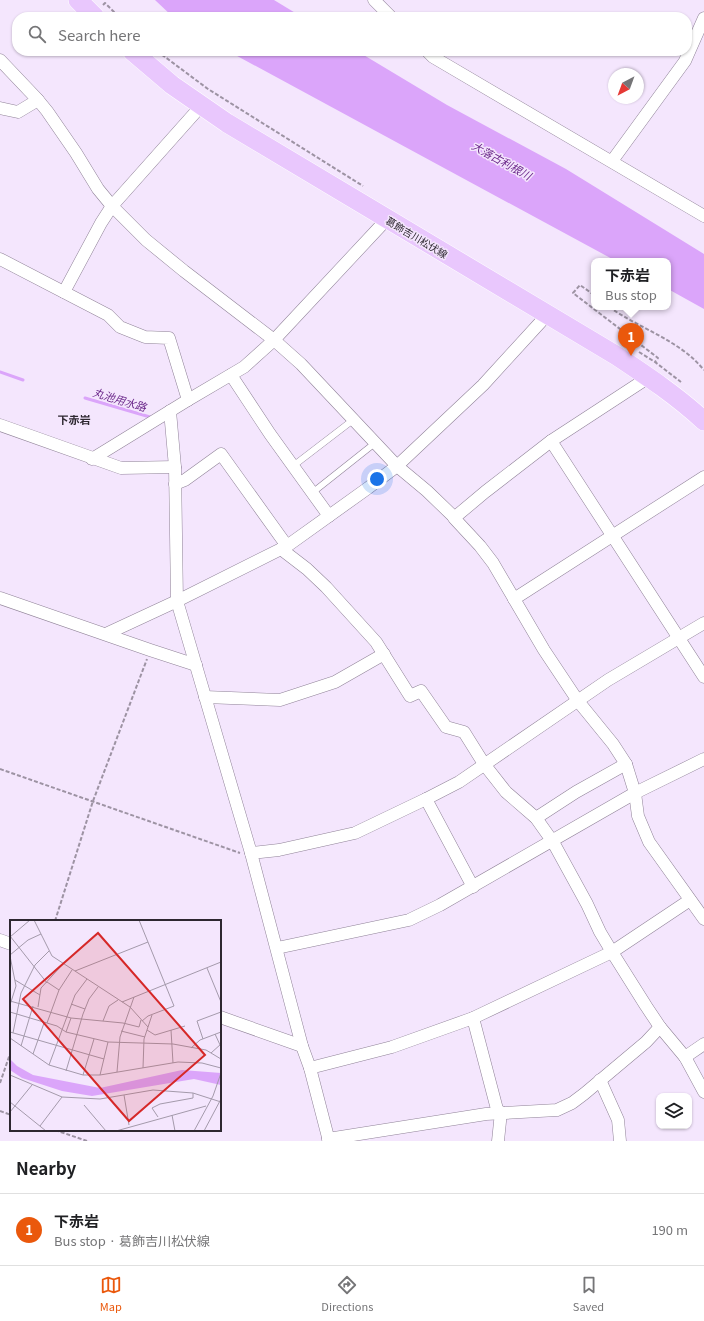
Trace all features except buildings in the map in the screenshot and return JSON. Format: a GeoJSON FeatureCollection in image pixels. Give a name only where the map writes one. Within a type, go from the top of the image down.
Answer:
{"type":"FeatureCollection","features":[{"type":"Feature","properties":{"kind":"main road"},"geometry":{"type":"LineString","coordinates":[[78,0],[100,10]]}},
{"type":"Feature","properties":{"kind":"main road","name":"葛飾吉川松伏線"},"geometry":{"type":"LineString","coordinates":[[138,56],[172,85],[201,106],[256,141],[617,356],[652,370],[704,421]]}},
{"type":"Feature","properties":{"kind":"street"},"geometry":{"type":"LineString","coordinates":[[374,0],[387,12]]}},
{"type":"Feature","properties":{"kind":"street"},"geometry":{"type":"LineString","coordinates":[[692,45],[704,18]]}},
{"type":"Feature","properties":{"kind":"street"},"geometry":{"type":"LineString","coordinates":[[432,56],[704,216]]}},
{"type":"Feature","properties":{"kind":"street"},"geometry":{"type":"LineString","coordinates":[[612,161],[687,56]]}},
{"type":"Feature","properties":{"kind":"street"},"geometry":{"type":"LineString","coordinates":[[0,60],[38,100],[112,206],[146,240],[274,340],[301,364],[397,466],[427,491],[455,518],[480,546],[493,563],[544,650],[578,701],[613,744],[626,764],[635,793],[638,816],[649,842],[703,916]]}},
{"type":"Feature","properties":{"kind":"street"},"geometry":{"type":"LineString","coordinates":[[0,108],[18,112],[38,100]]}},
{"type":"Feature","properties":{"kind":"street"},"geometry":{"type":"LineString","coordinates":[[64,292],[101,223],[112,206],[201,106]]}},
{"type":"Feature","properties":{"kind":"street"},"geometry":{"type":"LineString","coordinates":[[92,459],[244,367],[274,340],[387,219]]}},
{"type":"Feature","properties":{"kind":"street"},"geometry":{"type":"LineString","coordinates":[[0,259],[108,315],[120,327],[145,337],[169,338],[188,400]]}},
{"type":"Feature","properties":{"kind":"street"},"geometry":{"type":"LineString","coordinates":[[106,634],[284,548],[368,488],[397,466],[483,385],[547,315]]}},
{"type":"Feature","properties":{"kind":"street"},"geometry":{"type":"LineString","coordinates":[[455,518],[485,492],[551,441],[652,370]]}},
{"type":"Feature","properties":{"kind":"street"},"geometry":{"type":"LineString","coordinates":[[231,375],[270,434],[329,516]]}},
{"type":"Feature","properties":{"kind":"street"},"geometry":{"type":"LineString","coordinates":[[170,411],[175,467],[177,601],[252,855],[328,1140],[424,1123],[499,1113],[557,1110],[572,1103],[646,1042],[660,1027]]}},
{"type":"Feature","properties":{"kind":"street"},"geometry":{"type":"LineString","coordinates":[[0,425],[92,459],[121,468],[175,467]]}},
{"type":"Feature","properties":{"kind":"street"},"geometry":{"type":"LineString","coordinates":[[551,441],[704,677]]}},
{"type":"Feature","properties":{"kind":"street"},"geometry":{"type":"LineString","coordinates":[[175,484],[185,480],[221,454],[284,548],[326,587],[376,642],[410,696],[421,691],[446,727],[464,732],[484,764],[506,792],[536,818],[553,842],[612,952],[660,1027],[685,1057],[704,1092]]}},
{"type":"Feature","properties":{"kind":"street"},"geometry":{"type":"LineString","coordinates":[[514,599],[613,537],[704,477]]}},
{"type":"Feature","properties":{"kind":"street"},"geometry":{"type":"LineString","coordinates":[[0,598],[196,665]]}},
{"type":"Feature","properties":{"kind":"street"},"geometry":{"type":"LineString","coordinates":[[252,855],[355,833],[426,799],[459,782],[608,680],[704,623]]}},
{"type":"Feature","properties":{"kind":"street"},"geometry":{"type":"LineString","coordinates":[[205,697],[280,700],[335,682],[384,654]]}},
{"type":"Feature","properties":{"kind":"street"},"geometry":{"type":"LineString","coordinates":[[277,948],[409,920],[440,905],[553,842],[635,793],[704,758]]}},
{"type":"Feature","properties":{"kind":"street"},"geometry":{"type":"LineString","coordinates":[[536,818],[576,792],[626,764]]}},
{"type":"Feature","properties":{"kind":"street"},"geometry":{"type":"LineString","coordinates":[[426,799],[472,887]]}},
{"type":"Feature","properties":{"kind":"street"},"geometry":{"type":"LineString","coordinates":[[310,1068],[392,1047],[473,1018],[612,952],[690,900]]}},
{"type":"Feature","properties":{"kind":"street"},"geometry":{"type":"LineString","coordinates":[[0,940],[10,944]]}},
{"type":"Feature","properties":{"kind":"street"},"geometry":{"type":"LineString","coordinates":[[221,1017],[302,1046]]}},
{"type":"Feature","properties":{"kind":"street"},"geometry":{"type":"LineString","coordinates":[[473,1018],[499,1113],[498,1141]]}},
{"type":"Feature","properties":{"kind":"street"},"geometry":{"type":"LineString","coordinates":[[685,1057],[704,1044]]}},
{"type":"Feature","properties":{"kind":"street"},"geometry":{"type":"LineString","coordinates":[[600,1080],[618,1120],[620,1141]]}},
{"type":"Feature","properties":{"kind":"lane"},"geometry":{"type":"LineString","coordinates":[[293,466],[354,420]]}},
{"type":"Feature","properties":{"kind":"lane"},"geometry":{"type":"LineString","coordinates":[[312,493],[375,443]]}},
{"type":"Feature","properties":{"kind":"path"},"geometry":{"type":"LineString","coordinates":[[163,56],[208,89],[369,190]]}},
{"type":"Feature","properties":{"kind":"path"},"geometry":{"type":"LineString","coordinates":[[591,294],[580,285],[573,294],[591,307]]}},
{"type":"Feature","properties":{"kind":"path"},"geometry":{"type":"LineString","coordinates":[[594,310],[658,358],[652,370]]}},
{"type":"Feature","properties":{"kind":"path"},"geometry":{"type":"LineString","coordinates":[[614,310],[641,327],[682,349],[704,370]]}},
{"type":"Feature","properties":{"kind":"path"},"geometry":{"type":"LineString","coordinates":[[624,343],[627,345],[641,327]]}},
{"type":"Feature","properties":{"kind":"path"},"geometry":{"type":"LineString","coordinates":[[639,352],[652,370],[681,382]]}},
{"type":"Feature","properties":{"kind":"path"},"geometry":{"type":"LineString","coordinates":[[55,920],[93,801],[150,650]]}},
{"type":"Feature","properties":{"kind":"path"},"geometry":{"type":"LineString","coordinates":[[0,769],[252,855]]}},
{"type":"Feature","properties":{"kind":"path"},"geometry":{"type":"LineString","coordinates":[[0,1083],[10,1055]]}},
{"type":"Feature","properties":{"kind":"path"},"geometry":{"type":"LineString","coordinates":[[0,1111],[10,1115]]}},
{"type":"Feature","properties":{"kind":"path"},"geometry":{"type":"LineString","coordinates":[[58,1131],[87,1141]]}},
{"type":"Feature","properties":{"kind":"water"},"geometry":{"type":"Polygon","coordinates":[[[155,0],[274,0],[294,12],[168,12],[155,0]]]}},
{"type":"Feature","properties":{"kind":"water","name":"大落古利根川"},"geometry":{"type":"Polygon","coordinates":[[[237,56],[365,56],[447,105],[566,169],[704,254],[704,309],[671,291],[671,258],[610,258],[237,56]]]}},
{"type":"Feature","properties":{"kind":"waterway","name":"丸池用水路"},"geometry":{"type":"LineString","coordinates":[[0,372],[23,380]]}},
{"type":"Feature","properties":{"kind":"waterway","name":"丸池用水路"},"geometry":{"type":"LineString","coordinates":[[85,398],[150,417]]}},
{"type":"Feature","properties":{"kind":"place","name":"下赤岩"},"geometry":{"type":"Point","coordinates":[631,356]}},
{"type":"Feature","properties":{"kind":"district","name":"下赤岩"},"geometry":{"type":"Point","coordinates":[74,419]}}]}
